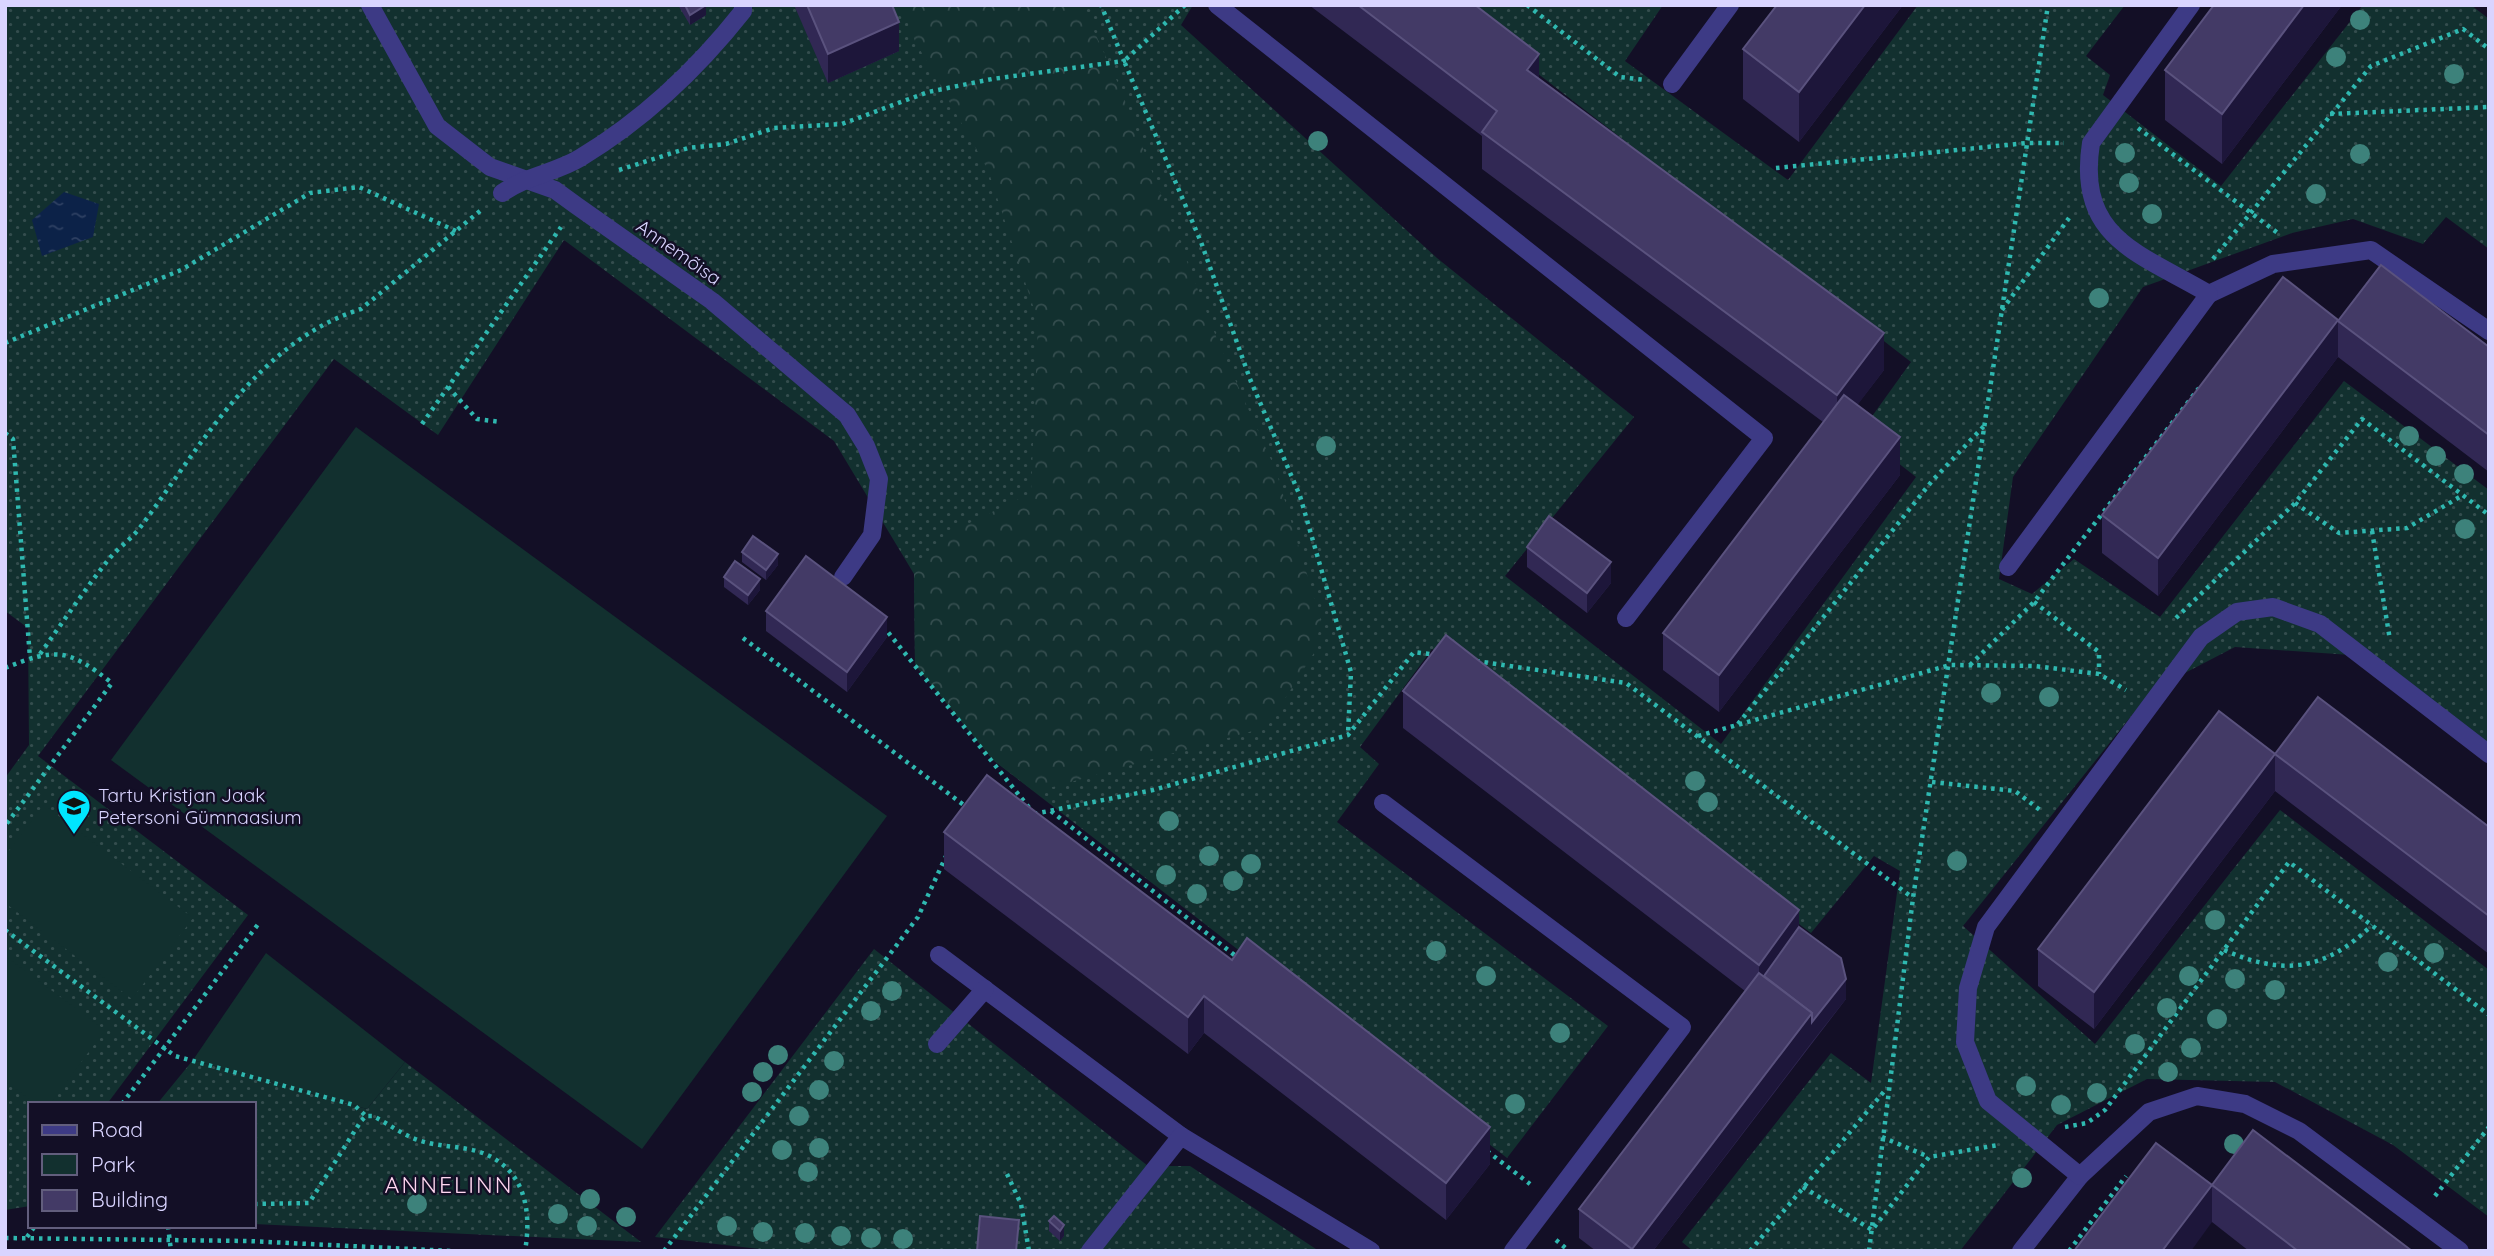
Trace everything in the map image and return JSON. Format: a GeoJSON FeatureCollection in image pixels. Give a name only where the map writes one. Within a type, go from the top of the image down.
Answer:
{"type":"FeatureCollection","features":[{"type":"Feature","properties":{"kind":"street","name":"Annemõisa"},"geometry":{"type":"LineString","coordinates":[[370,5],[437,126],[490,167],[555,190],[577,205],[712,301],[848,415],[866,446],[878,479],[872,535],[843,577]]}},
{"type":"Feature","properties":{"kind":"street"},"geometry":{"type":"LineString","coordinates":[[502,193],[523,179],[577,160],[621,131],[714,48],[743,11],[743,5]]}},
{"type":"Feature","properties":{"kind":"street"},"geometry":{"type":"LineString","coordinates":[[1217,5],[1764,438],[1626,618]]}},
{"type":"Feature","properties":{"kind":"street"},"geometry":{"type":"LineString","coordinates":[[1672,84],[1730,5]]}},
{"type":"Feature","properties":{"kind":"street"},"geometry":{"type":"LineString","coordinates":[[2190,5],[2091,143],[2087,168],[2088,192],[2107,230],[2131,249],[2210,294]]}},
{"type":"Feature","properties":{"kind":"street"},"geometry":{"type":"LineString","coordinates":[[2008,567],[2210,294],[2273,264],[2371,250],[2489,331]]}},
{"type":"Feature","properties":{"kind":"street"},"geometry":{"type":"LineString","coordinates":[[2080,1176],[1988,1101],[1965,1042],[1968,988],[1986,927],[2201,636],[2237,612],[2273,607],[2320,624],[2489,754]]}},
{"type":"Feature","properties":{"kind":"street"},"geometry":{"type":"LineString","coordinates":[[1383,803],[1682,1027],[1513,1251]]}},
{"type":"Feature","properties":{"kind":"street"},"geometry":{"type":"LineString","coordinates":[[939,955],[1181,1136],[1371,1251]]}},
{"type":"Feature","properties":{"kind":"street"},"geometry":{"type":"LineString","coordinates":[[937,1044],[985,989]]}},
{"type":"Feature","properties":{"kind":"street"},"geometry":{"type":"LineString","coordinates":[[2021,1251],[2080,1176],[2149,1112],[2197,1096],[2245,1104],[2299,1131],[2460,1251]]}},
{"type":"Feature","properties":{"kind":"street"},"geometry":{"type":"LineString","coordinates":[[1090,1251],[1181,1136]]}},
{"type":"Feature","properties":{"kind":"path"},"geometry":{"type":"LineString","coordinates":[[1101,5],[1202,242],[1250,379],[1300,496],[1351,672],[1348,735]]}},
{"type":"Feature","properties":{"kind":"path"},"geometry":{"type":"LineString","coordinates":[[608,174],[688,148],[726,144],[774,128],[842,124],[928,92],[992,79],[1124,61],[1185,5]]}},
{"type":"Feature","properties":{"kind":"path"},"geometry":{"type":"LineString","coordinates":[[1527,5],[1620,77],[1672,84]]}},
{"type":"Feature","properties":{"kind":"path"},"geometry":{"type":"LineString","coordinates":[[1869,1251],[1913,898],[2048,5]]}},
{"type":"Feature","properties":{"kind":"path"},"geometry":{"type":"LineString","coordinates":[[2193,284],[2329,114],[2371,66],[2463,29],[2489,49]]}},
{"type":"Feature","properties":{"kind":"path"},"geometry":{"type":"LineString","coordinates":[[2329,114],[2489,107]]}},
{"type":"Feature","properties":{"kind":"path"},"geometry":{"type":"LineString","coordinates":[[2113,109],[2252,212],[2308,258]]}},
{"type":"Feature","properties":{"kind":"path"},"geometry":{"type":"LineString","coordinates":[[1776,168],[2027,143],[2091,143]]}},
{"type":"Feature","properties":{"kind":"path"},"geometry":{"type":"LineString","coordinates":[[5,342],[181,270],[310,193],[359,187],[456,231]]}},
{"type":"Feature","properties":{"kind":"path"},"geometry":{"type":"LineString","coordinates":[[2001,313],[2088,192]]}},
{"type":"Feature","properties":{"kind":"path"},"geometry":{"type":"LineString","coordinates":[[40,654],[110,558],[136,533],[226,411],[263,368],[294,342],[343,315],[361,309],[502,193]]}},
{"type":"Feature","properties":{"kind":"path"},"geometry":{"type":"LineString","coordinates":[[422,424],[577,205]]}},
{"type":"Feature","properties":{"kind":"path"},"geometry":{"type":"LineString","coordinates":[[1970,665],[2034,602],[2203,383]]}},
{"type":"Feature","properties":{"kind":"path"},"geometry":{"type":"LineString","coordinates":[[449,387],[477,419],[501,422]]}},
{"type":"Feature","properties":{"kind":"path"},"geometry":{"type":"LineString","coordinates":[[2173,622],[2295,503],[2362,419],[2489,515]]}},
{"type":"Feature","properties":{"kind":"path"},"geometry":{"type":"LineString","coordinates":[[1738,725],[1932,481],[1984,426]]}},
{"type":"Feature","properties":{"kind":"path"},"geometry":{"type":"LineString","coordinates":[[5,433],[13,439],[30,658]]}},
{"type":"Feature","properties":{"kind":"path"},"geometry":{"type":"LineString","coordinates":[[2295,503],[2339,533],[2407,528],[2463,495]]}},
{"type":"Feature","properties":{"kind":"path"},"geometry":{"type":"LineString","coordinates":[[2372,531],[2397,683]]}},
{"type":"Feature","properties":{"kind":"path"},"geometry":{"type":"LineString","coordinates":[[2034,602],[2099,652],[2099,674]]}},
{"type":"Feature","properties":{"kind":"path"},"geometry":{"type":"LineString","coordinates":[[875,616],[1027,802],[1033,815]]}},
{"type":"Feature","properties":{"kind":"path"},"geometry":{"type":"LineString","coordinates":[[743,638],[975,813]]}},
{"type":"Feature","properties":{"kind":"path"},"geometry":{"type":"LineString","coordinates":[[1021,812],[1033,815],[1153,790],[1348,735],[1414,652],[1441,656]]}},
{"type":"Feature","properties":{"kind":"path"},"geometry":{"type":"LineString","coordinates":[[5,668],[40,654],[79,658],[112,683],[5,826]]}},
{"type":"Feature","properties":{"kind":"path"},"geometry":{"type":"LineString","coordinates":[[1467,660],[1626,683],[1913,898]]}},
{"type":"Feature","properties":{"kind":"path"},"geometry":{"type":"LineString","coordinates":[[1697,737],[1950,665],[2035,666],[2099,674],[2147,706]]}},
{"type":"Feature","properties":{"kind":"path"},"geometry":{"type":"LineString","coordinates":[[2124,689],[2133,678]]}},
{"type":"Feature","properties":{"kind":"path"},"geometry":{"type":"LineString","coordinates":[[1931,782],[2015,791],[2060,825]]}},
{"type":"Feature","properties":{"kind":"path"},"geometry":{"type":"LineString","coordinates":[[1050,811],[1247,964]]}},
{"type":"Feature","properties":{"kind":"path"},"geometry":{"type":"LineString","coordinates":[[664,1251],[919,917],[951,844]]}},
{"type":"Feature","properties":{"kind":"path"},"geometry":{"type":"LineString","coordinates":[[1882,1136],[1929,1157],[1999,1145],[2030,1136],[2043,1126],[2074,1127],[2087,1123],[2105,1110],[2289,862],[2489,1015]]}},
{"type":"Feature","properties":{"kind":"path"},"geometry":{"type":"LineString","coordinates":[[123,1102],[259,923]]}},
{"type":"Feature","properties":{"kind":"path"},"geometry":{"type":"LineString","coordinates":[[2224,950],[2252,962],[2274,967],[2301,964],[2330,957],[2351,945],[2372,925]]}},
{"type":"Feature","properties":{"kind":"path"},"geometry":{"type":"LineString","coordinates":[[5,930],[175,1056],[354,1105],[366,1116],[373,1116],[419,1141],[478,1152],[494,1159],[513,1178],[527,1199],[529,1227],[525,1251]]}},
{"type":"Feature","properties":{"kind":"path"},"geometry":{"type":"LineString","coordinates":[[1750,1251],[1889,1086]]}},
{"type":"Feature","properties":{"kind":"path"},"geometry":{"type":"LineString","coordinates":[[256,1204],[309,1203],[334,1160],[366,1116]]}},
{"type":"Feature","properties":{"kind":"path"},"geometry":{"type":"LineString","coordinates":[[2417,1219],[2489,1128]]}},
{"type":"Feature","properties":{"kind":"path"},"geometry":{"type":"LineString","coordinates":[[1486,1150],[1551,1201]]}},
{"type":"Feature","properties":{"kind":"path"},"geometry":{"type":"LineString","coordinates":[[1872,1230],[1929,1157]]}},
{"type":"Feature","properties":{"kind":"path"},"geometry":{"type":"LineString","coordinates":[[2069,1251],[2134,1165]]}},
{"type":"Feature","properties":{"kind":"path"},"geometry":{"type":"LineString","coordinates":[[1007,1174],[1021,1205],[1029,1251]]}},
{"type":"Feature","properties":{"kind":"path"},"geometry":{"type":"LineString","coordinates":[[1803,1187],[1872,1230]]}},
{"type":"Feature","properties":{"kind":"path"},"geometry":{"type":"LineString","coordinates":[[27,1238],[34,1228]]}},
{"type":"Feature","properties":{"kind":"path"},"geometry":{"type":"LineString","coordinates":[[168,1228],[171,1251]]}},
{"type":"Feature","properties":{"kind":"path"},"geometry":{"type":"LineString","coordinates":[[5,1238],[171,1240],[452,1251]]}},
{"type":"Feature","properties":{"kind":"green space"},"geometry":{"type":"Polygon","coordinates":[[[5,5],[1193,5],[1181,25],[1437,258],[1634,417],[1505,576],[1721,744],[1916,477],[1860,433],[1911,362],[1449,5],[1663,5],[1625,61],[1788,180],[1918,5],[2125,5],[2086,56],[2110,75],[2103,95],[2221,186],[2363,5],[2471,5],[2489,19],[2489,249],[2446,217],[2423,244],[2353,219],[2292,233],[2143,287],[2013,477],[1999,579],[2032,594],[2074,559],[2160,617],[2344,381],[2489,490],[2489,747],[2365,656],[2235,647],[2152,690],[1963,926],[2095,1044],[2280,810],[2489,970],[2489,1217],[2393,1145],[2275,1082],[2147,1079],[2057,1125],[1960,1251],[1693,1251],[1682,1242],[1831,1053],[1871,1083],[1900,871],[1874,856],[1811,933],[1432,649],[1360,747],[1379,764],[1337,822],[1608,1026],[1507,1158],[993,760],[915,665],[914,574],[834,441],[564,240],[438,435],[334,359],[38,756],[248,915],[108,1102],[28,1102],[28,1206],[5,1210],[5,778],[29,745],[28,628],[5,611],[5,5]]]}},
{"type":"Feature","properties":{"kind":"green space"},"geometry":{"type":"Polygon","coordinates":[[[901,5],[1082,5],[1117,81],[1217,339],[1276,471],[1321,621],[1314,653],[1267,727],[1035,792],[993,760],[915,665],[914,574],[953,531],[1031,493],[1038,321],[988,170],[915,41],[901,5]]]}},
{"type":"Feature","properties":{"kind":"green space"},"geometry":{"type":"Polygon","coordinates":[[[356,427],[887,816],[642,1149],[111,760],[356,427]]]}},
{"type":"Feature","properties":{"kind":"green space"},"geometry":{"type":"Polygon","coordinates":[[[44,805],[193,918],[132,999],[5,903],[5,856],[44,805]]]}},
{"type":"Feature","properties":{"kind":"green space"},"geometry":{"type":"Polygon","coordinates":[[[874,949],[1148,1166],[1190,1166],[1319,1251],[776,1251],[655,1237],[874,949]]]}},
{"type":"Feature","properties":{"kind":"green space"},"geometry":{"type":"Polygon","coordinates":[[[266,953],[405,1062],[367,1109],[193,1060],[266,953]]]}},
{"type":"Feature","properties":{"kind":"green space"},"geometry":{"type":"Polygon","coordinates":[[[5,956],[105,1030],[51,1102],[33,1102],[5,1081],[5,956]]]}},
{"type":"Feature","properties":{"kind":"green space"},"geometry":{"type":"Polygon","coordinates":[[[193,1060],[367,1109],[405,1062],[641,1242],[256,1224],[256,1102],[159,1102],[193,1060]]]}},
{"type":"Feature","properties":{"kind":"water"},"geometry":{"type":"Polygon","coordinates":[[[64,192],[99,204],[93,237],[42,256],[32,220],[64,192]]]}},
{"type":"Feature","properties":{"kind":"building"},"geometry":{"type":"Polygon","coordinates":[[[685,5],[706,5],[690,15],[685,5]]]}},
{"type":"Feature","properties":{"kind":"building"},"geometry":{"type":"Polygon","coordinates":[[[807,5],[892,5],[899,22],[828,54],[807,5]]]}},
{"type":"Feature","properties":{"kind":"building"},"geometry":{"type":"Polygon","coordinates":[[[1358,5],[1475,5],[1539,54],[1527,70],[1884,333],[1837,395],[1482,132],[1497,111],[1358,5]]]}},
{"type":"Feature","properties":{"kind":"building"},"geometry":{"type":"Polygon","coordinates":[[[1777,5],[1865,5],[1799,92],[1743,49],[1777,5]]]}},
{"type":"Feature","properties":{"kind":"building"},"geometry":{"type":"Polygon","coordinates":[[[2214,5],[2304,5],[2222,114],[2165,70],[2214,5]]]}},
{"type":"Feature","properties":{"kind":"building"},"geometry":{"type":"Polygon","coordinates":[[[2381,265],[2489,347],[2489,435],[2338,321],[2381,265]]]}},
{"type":"Feature","properties":{"kind":"building"},"geometry":{"type":"Polygon","coordinates":[[[2283,277],[2338,320],[2158,558],[2102,515],[2283,277]]]}},
{"type":"Feature","properties":{"kind":"building"},"geometry":{"type":"Polygon","coordinates":[[[1844,395],[1900,437],[1719,675],[1663,633],[1844,395]]]}},
{"type":"Feature","properties":{"kind":"building"},"geometry":{"type":"Polygon","coordinates":[[[1549,516],[1611,562],[1587,593],[1527,547],[1549,516]]]}},
{"type":"Feature","properties":{"kind":"building"},"geometry":{"type":"Polygon","coordinates":[[[753,536],[778,554],[766,570],[742,552],[753,536]]]}},
{"type":"Feature","properties":{"kind":"building"},"geometry":{"type":"Polygon","coordinates":[[[806,556],[887,617],[847,672],[766,611],[806,556]]]}},
{"type":"Feature","properties":{"kind":"building"},"geometry":{"type":"Polygon","coordinates":[[[735,561],[760,579],[748,595],[724,577],[735,561]]]}},
{"type":"Feature","properties":{"kind":"building"},"geometry":{"type":"Polygon","coordinates":[[[1446,635],[1799,910],[1759,965],[1403,691],[1446,635]]]}},
{"type":"Feature","properties":{"kind":"building"},"geometry":{"type":"Polygon","coordinates":[[[2318,697],[2489,827],[2489,916],[2275,754],[2318,697]]]}},
{"type":"Feature","properties":{"kind":"building"},"geometry":{"type":"Polygon","coordinates":[[[2219,711],[2275,754],[2094,992],[2038,949],[2219,711]]]}},
{"type":"Feature","properties":{"kind":"building"},"geometry":{"type":"Polygon","coordinates":[[[987,775],[1232,960],[1247,938],[1490,1127],[1446,1183],[1204,996],[1188,1017],[944,832],[987,775]]]}},
{"type":"Feature","properties":{"kind":"building"},"geometry":{"type":"Polygon","coordinates":[[[1799,927],[1841,958],[1846,979],[1812,1022],[1812,1013],[1764,976],[1799,927]]]}},
{"type":"Feature","properties":{"kind":"building"},"geometry":{"type":"Polygon","coordinates":[[[1759,973],[1812,1013],[1632,1249],[1579,1209],[1759,973]]]}},
{"type":"Feature","properties":{"kind":"building"},"geometry":{"type":"Polygon","coordinates":[[[2253,1130],[2412,1251],[2298,1251],[2212,1185],[2253,1130]]]}},
{"type":"Feature","properties":{"kind":"building"},"geometry":{"type":"Polygon","coordinates":[[[2156,1143],[2212,1185],[2162,1251],[2074,1251],[2156,1143]]]}},
{"type":"Feature","properties":{"kind":"building"},"geometry":{"type":"Polygon","coordinates":[[[980,1216],[1019,1220],[1016,1251],[977,1251],[980,1216]]]}},
{"type":"Feature","properties":{"kind":"building"},"geometry":{"type":"Polygon","coordinates":[[[1054,1216],[1064,1225],[1060,1231],[1049,1221],[1054,1216]]]}},
{"type":"Feature","properties":{"kind":"place","name":"Tartu Kristjan Jaak Petersoni Gümnaasium"},"geometry":{"type":"Point","coordinates":[74,836]}},
{"type":"Feature","properties":{"kind":"district","name":"ANNELINN"},"geometry":{"type":"Point","coordinates":[449,1185]}}]}
